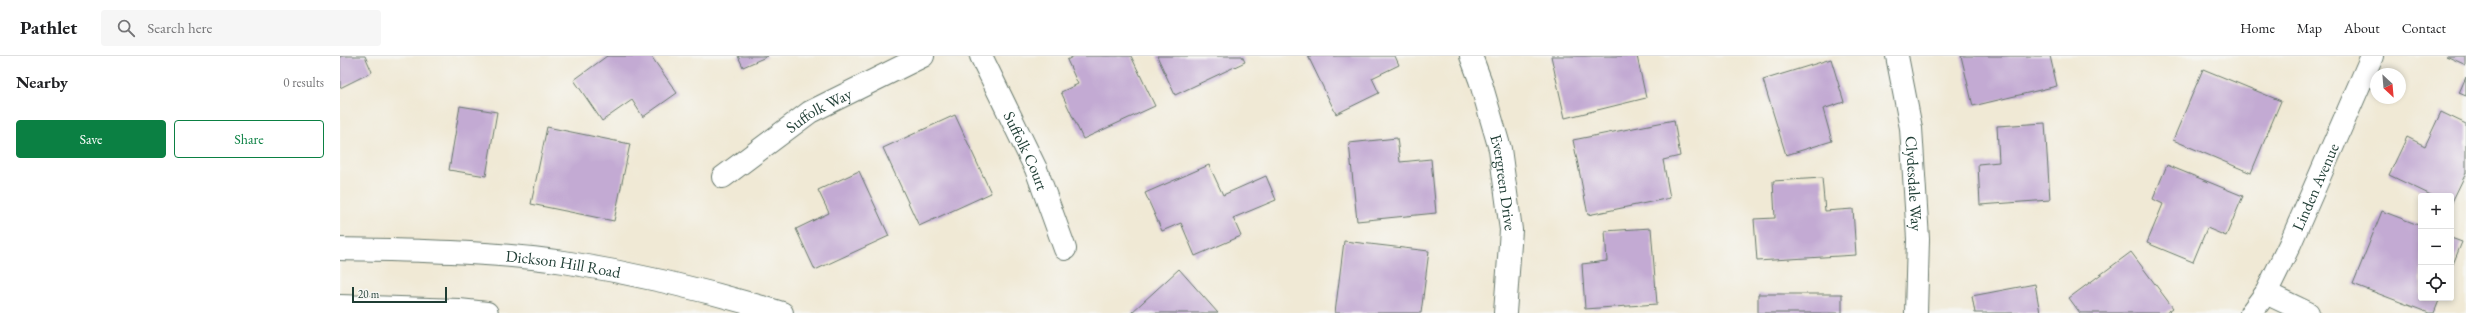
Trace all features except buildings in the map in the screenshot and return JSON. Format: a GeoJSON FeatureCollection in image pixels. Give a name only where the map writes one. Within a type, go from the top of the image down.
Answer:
{"type":"FeatureCollection","features":[{"type":"Feature","properties":{"kind":"street","name":"Suffolk Way"},"geometry":{"type":"LineString","coordinates":[[723,177],[810,112],[923,56]]}},
{"type":"Feature","properties":{"kind":"street","name":"Suffolk Court"},"geometry":{"type":"LineString","coordinates":[[981,56],[1036,169],[1065,249]]}},
{"type":"Feature","properties":{"kind":"street","name":"Evergreen Drive"},"geometry":{"type":"LineString","coordinates":[[1471,56],[1480,80],[1501,156],[1511,230],[1505,313]]}},
{"type":"Feature","properties":{"kind":"street","name":"Clydesdale Way"},"geometry":{"type":"LineString","coordinates":[[1897,56],[1911,128],[1918,239],[1916,313]]}},
{"type":"Feature","properties":{"kind":"street","name":"Linden Avenue"},"geometry":{"type":"LineString","coordinates":[[2251,313],[2266,293],[2290,244],[2372,56]]}},
{"type":"Feature","properties":{"kind":"street","name":"Dickson Hill Road"},"geometry":{"type":"LineString","coordinates":[[340,249],[464,252],[562,262],[642,276],[723,295],[782,313]]}},
{"type":"Feature","properties":{"kind":"street"},"geometry":{"type":"LineString","coordinates":[[2266,293],[2308,313]]}},
{"type":"Feature","properties":{"kind":"street"},"geometry":{"type":"LineString","coordinates":[[340,306],[459,310],[487,313]]}}]}
